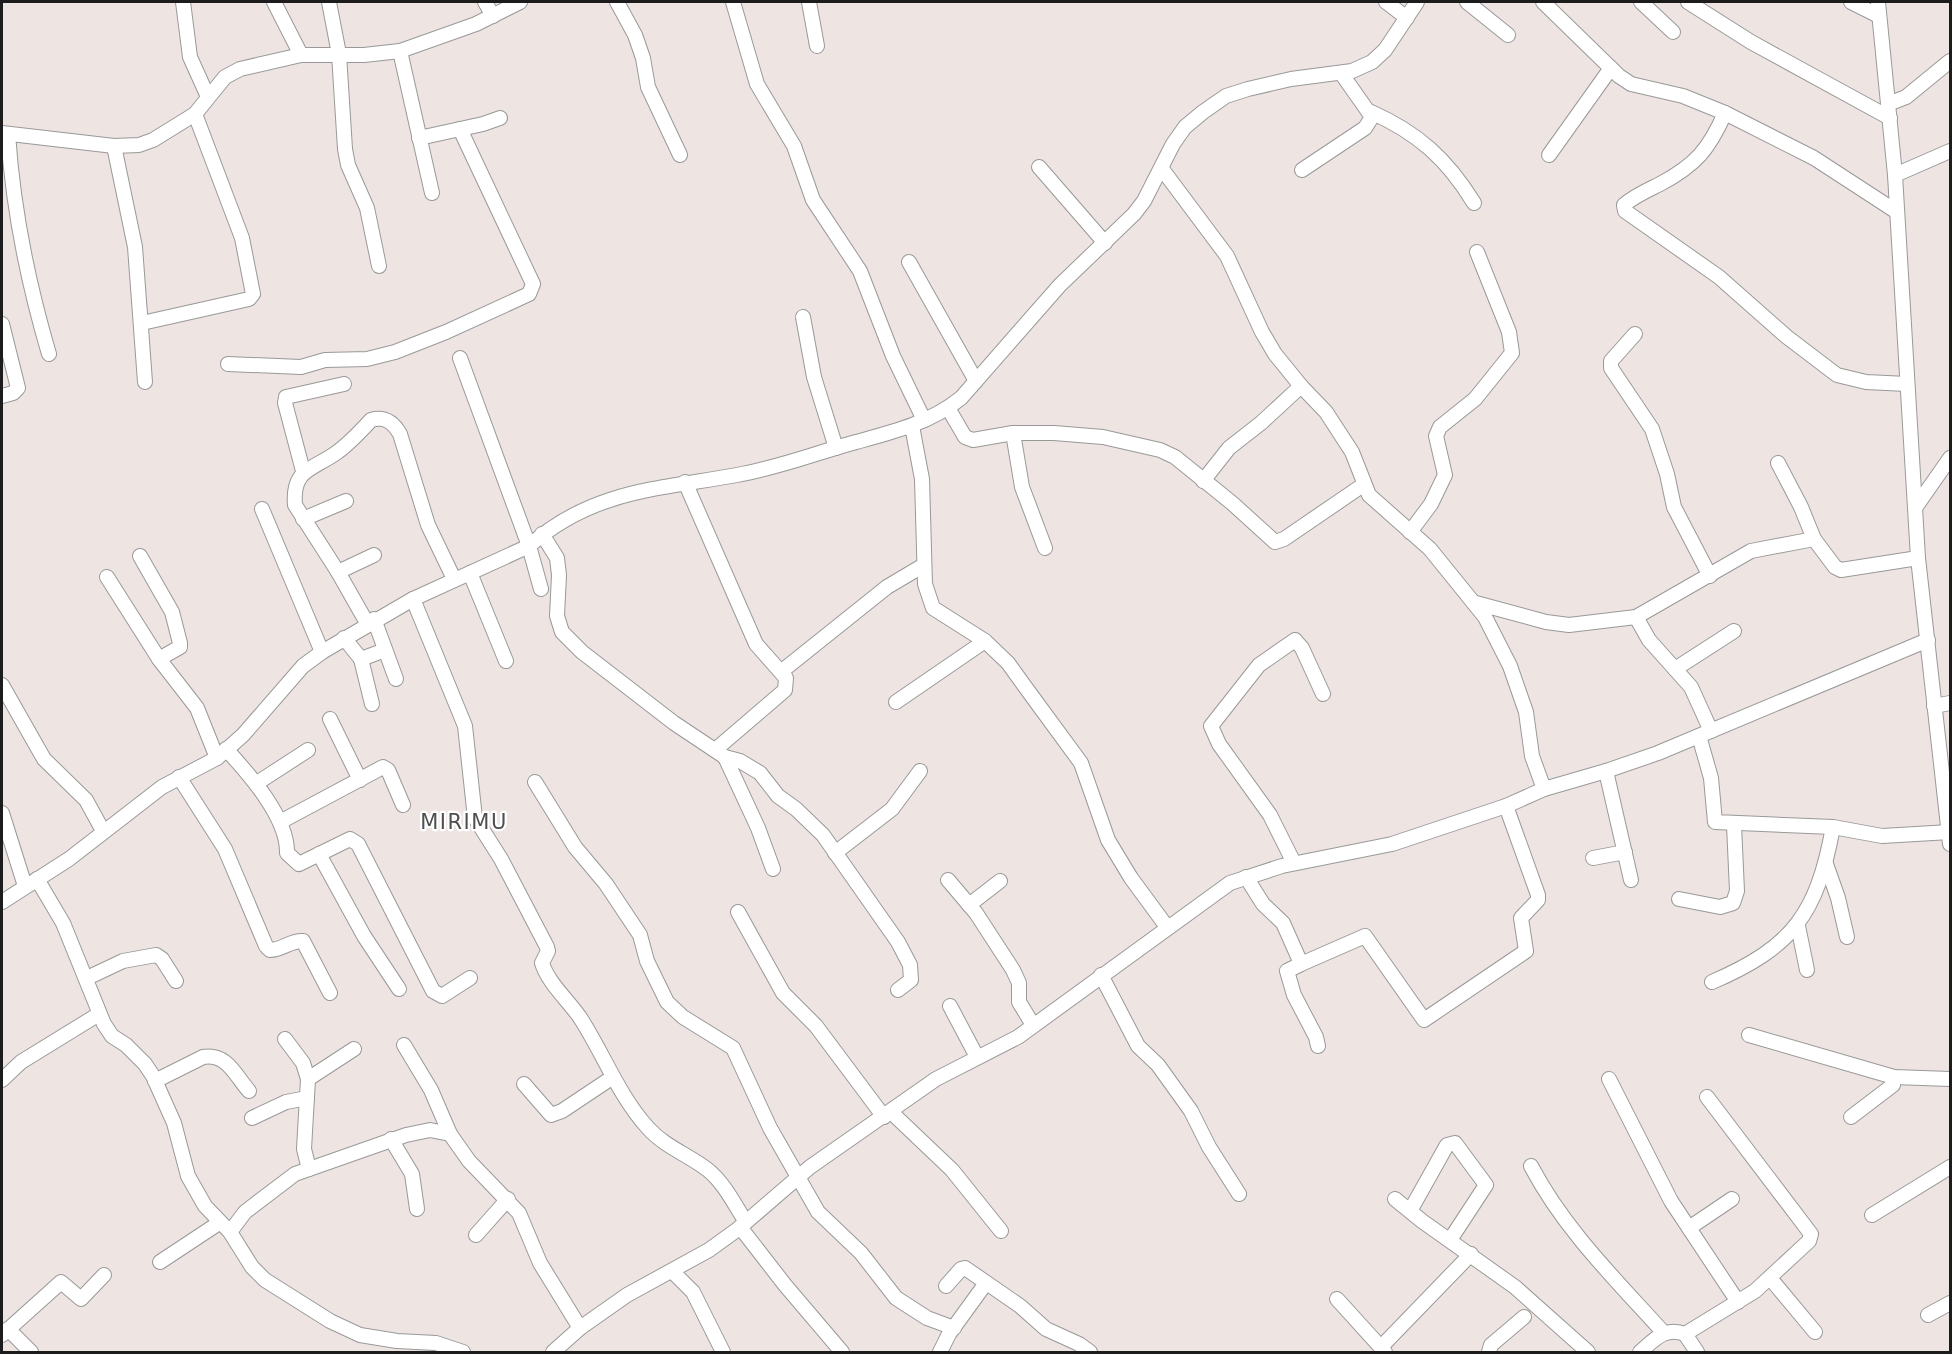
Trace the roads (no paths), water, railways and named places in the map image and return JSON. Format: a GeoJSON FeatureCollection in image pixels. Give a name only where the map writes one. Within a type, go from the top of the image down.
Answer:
{"type":"FeatureCollection","features":[{"type":"Feature","properties":{"kind":"street"},"geometry":{"type":"LineString","coordinates":[[183,2],[190,57],[208,97]]}},
{"type":"Feature","properties":{"kind":"street"},"geometry":{"type":"LineString","coordinates":[[274,2],[301,55]]}},
{"type":"Feature","properties":{"kind":"street"},"geometry":{"type":"LineString","coordinates":[[328,2],[339,54],[348,165],[367,208],[379,266]]}},
{"type":"Feature","properties":{"kind":"street"},"geometry":{"type":"LineString","coordinates":[[486,2],[493,16]]}},
{"type":"Feature","properties":{"kind":"street"},"geometry":{"type":"LineString","coordinates":[[49,354],[31,285],[5,134],[114,146],[139,145],[153,140],[195,114],[225,77],[240,69],[301,55],[364,55],[400,51],[493,16],[520,2]]}},
{"type":"Feature","properties":{"kind":"street"},"geometry":{"type":"LineString","coordinates":[[617,2],[638,42],[648,87],[680,155]]}},
{"type":"Feature","properties":{"kind":"street"},"geometry":{"type":"LineString","coordinates":[[733,2],[757,84],[794,146],[809,191],[860,271],[918,423],[925,584],[933,608],[985,641],[1008,663],[1081,763],[1108,840],[1131,878],[1167,927]]}},
{"type":"Feature","properties":{"kind":"street"},"geometry":{"type":"LineString","coordinates":[[809,2],[817,46]]}},
{"type":"Feature","properties":{"kind":"street"},"geometry":{"type":"LineString","coordinates":[[1386,2],[1407,18]]}},
{"type":"Feature","properties":{"kind":"street"},"geometry":{"type":"LineString","coordinates":[[2,902],[179,777],[222,754],[243,735],[303,666],[371,621],[413,599],[529,546],[542,534],[608,499],[685,482],[777,466],[918,423],[948,408],[976,381],[1060,285],[1105,243],[1144,201],[1185,127],[1226,96],[1291,79],[1341,73],[1372,62],[1385,50],[1417,2]]}},
{"type":"Feature","properties":{"kind":"street"},"geometry":{"type":"LineString","coordinates":[[1467,2],[1508,34]]}},
{"type":"Feature","properties":{"kind":"street"},"geometry":{"type":"LineString","coordinates":[[1543,2],[1611,68],[1631,84],[1683,96],[1725,113],[1823,164],[1897,212]]}},
{"type":"Feature","properties":{"kind":"street"},"geometry":{"type":"LineString","coordinates":[[1688,2],[1751,42],[1889,111]]}},
{"type":"Feature","properties":{"kind":"street"},"geometry":{"type":"LineString","coordinates":[[1851,2],[1879,16]]}},
{"type":"Feature","properties":{"kind":"street"},"geometry":{"type":"LineString","coordinates":[[1636,617],[1642,631],[1691,687],[1705,734],[1715,822],[1734,825],[1833,827],[1882,836],[1950,839],[1948,798],[1934,706],[1918,558],[1895,175],[1878,2]]}},
{"type":"Feature","properties":{"kind":"street"},"geometry":{"type":"LineString","coordinates":[[1646,3],[1673,32]]}},
{"type":"Feature","properties":{"kind":"street"},"geometry":{"type":"LineString","coordinates":[[400,51],[432,193]]}},
{"type":"Feature","properties":{"kind":"street"},"geometry":{"type":"LineString","coordinates":[[1889,111],[1950,61]]}},
{"type":"Feature","properties":{"kind":"street"},"geometry":{"type":"LineString","coordinates":[[1549,155],[1611,68]]}},
{"type":"Feature","properties":{"kind":"street"},"geometry":{"type":"LineString","coordinates":[[1341,73],[1371,112],[1402,126],[1420,138],[1462,185],[1474,203]]}},
{"type":"Feature","properties":{"kind":"street"},"geometry":{"type":"LineString","coordinates":[[1302,170],[1365,128],[1372,117],[1371,112]]}},
{"type":"Feature","properties":{"kind":"street"},"geometry":{"type":"LineString","coordinates":[[1725,113],[1715,135],[1697,161],[1637,196],[1624,206],[1625,211],[1719,277],[1787,337],[1837,375],[1866,382],[1907,384]]}},
{"type":"Feature","properties":{"kind":"street"},"geometry":{"type":"LineString","coordinates":[[142,323],[243,300],[253,294],[239,229],[195,114]]}},
{"type":"Feature","properties":{"kind":"street"},"geometry":{"type":"LineString","coordinates":[[419,138],[500,118]]}},
{"type":"Feature","properties":{"kind":"street"},"geometry":{"type":"LineString","coordinates":[[228,364],[301,367],[325,360],[367,359],[395,352],[446,332],[529,294],[533,284],[460,129]]}},
{"type":"Feature","properties":{"kind":"street"},"geometry":{"type":"LineString","coordinates":[[114,146],[135,247],[145,382]]}},
{"type":"Feature","properties":{"kind":"street"},"geometry":{"type":"LineString","coordinates":[[1895,175],[1950,151]]}},
{"type":"Feature","properties":{"kind":"street"},"geometry":{"type":"LineString","coordinates":[[1039,167],[1105,243]]}},
{"type":"Feature","properties":{"kind":"street"},"geometry":{"type":"LineString","coordinates":[[1162,169],[1227,256],[1262,332],[1275,354],[1326,412],[1352,453],[1363,485],[1369,495],[1430,549],[1476,603],[1485,617],[1513,676],[1530,727],[1532,756],[1544,789]]}},
{"type":"Feature","properties":{"kind":"street"},"geometry":{"type":"LineString","coordinates":[[1410,532],[1431,504],[1445,475],[1436,436],[1440,426],[1475,399],[1512,353],[1509,332],[1476,252]]}},
{"type":"Feature","properties":{"kind":"street"},"geometry":{"type":"LineString","coordinates":[[909,262],[976,381]]}},
{"type":"Feature","properties":{"kind":"street"},"geometry":{"type":"LineString","coordinates":[[803,316],[814,377],[836,448]]}},
{"type":"Feature","properties":{"kind":"street"},"geometry":{"type":"LineString","coordinates":[[2,324],[18,388],[13,393],[2,396]]}},
{"type":"Feature","properties":{"kind":"street"},"geometry":{"type":"LineString","coordinates":[[1635,333],[1611,361],[1611,368],[1652,429],[1674,507],[1710,576]]}},
{"type":"Feature","properties":{"kind":"street"},"geometry":{"type":"LineString","coordinates":[[460,358],[529,546],[541,589]]}},
{"type":"Feature","properties":{"kind":"street"},"geometry":{"type":"LineString","coordinates":[[344,384],[286,397],[285,403],[303,471],[294,494],[295,505],[371,621],[396,679]]}},
{"type":"Feature","properties":{"kind":"street"},"geometry":{"type":"LineString","coordinates":[[1203,481],[1229,448],[1261,423],[1301,386]]}},
{"type":"Feature","properties":{"kind":"street"},"geometry":{"type":"LineString","coordinates":[[948,408],[965,437],[973,440],[1013,433],[1103,437],[1167,452],[1232,503],[1272,540],[1279,542],[1363,485]]}},
{"type":"Feature","properties":{"kind":"street"},"geometry":{"type":"LineString","coordinates":[[303,471],[336,454],[371,420],[378,418],[394,424],[400,434],[428,525],[454,579]]}},
{"type":"Feature","properties":{"kind":"street"},"geometry":{"type":"LineString","coordinates":[[1013,433],[1022,487],[1045,548]]}},
{"type":"Feature","properties":{"kind":"street"},"geometry":{"type":"LineString","coordinates":[[1916,508],[1950,461]]}},
{"type":"Feature","properties":{"kind":"street"},"geometry":{"type":"LineString","coordinates":[[1778,463],[1802,507],[1814,539],[1835,567],[1841,570],[1918,558]]}},
{"type":"Feature","properties":{"kind":"street"},"geometry":{"type":"LineString","coordinates":[[685,482],[756,644],[786,678],[785,690],[720,754]]}},
{"type":"Feature","properties":{"kind":"street"},"geometry":{"type":"LineString","coordinates":[[303,519],[346,501]]}},
{"type":"Feature","properties":{"kind":"street"},"geometry":{"type":"LineString","coordinates":[[262,509],[322,652]]}},
{"type":"Feature","properties":{"kind":"street"},"geometry":{"type":"LineString","coordinates":[[542,534],[557,558],[559,575],[557,616],[562,632],[582,652],[674,723],[720,754],[740,761],[760,773],[778,796],[796,809],[823,835],[898,942],[910,965],[912,978],[898,990]]}},
{"type":"Feature","properties":{"kind":"street"},"geometry":{"type":"LineString","coordinates":[[1476,603],[1569,626],[1636,617],[1751,551],[1814,539]]}},
{"type":"Feature","properties":{"kind":"street"},"geometry":{"type":"LineString","coordinates":[[338,572],[374,555]]}},
{"type":"Feature","properties":{"kind":"street"},"geometry":{"type":"LineString","coordinates":[[140,556],[172,612],[180,643],[180,647],[159,659]]}},
{"type":"Feature","properties":{"kind":"street"},"geometry":{"type":"LineString","coordinates":[[782,671],[887,587],[924,565]]}},
{"type":"Feature","properties":{"kind":"street"},"geometry":{"type":"LineString","coordinates":[[470,573],[506,661]]}},
{"type":"Feature","properties":{"kind":"street"},"geometry":{"type":"LineString","coordinates":[[107,577],[159,659],[197,708],[222,754],[257,783],[280,822],[287,840],[287,853],[299,864],[350,839],[358,844],[433,991],[442,996],[471,978]]}},
{"type":"Feature","properties":{"kind":"street"},"geometry":{"type":"LineString","coordinates":[[413,599],[465,726],[475,818],[501,859],[547,947],[548,951],[542,963],[547,975],[585,1026],[613,1077],[647,1126],[672,1148],[707,1170],[724,1186],[743,1224],[785,1285],[842,1353]]}},
{"type":"Feature","properties":{"kind":"street"},"geometry":{"type":"LineString","coordinates":[[1675,669],[1734,631]]}},
{"type":"Feature","properties":{"kind":"street"},"geometry":{"type":"LineString","coordinates":[[344,638],[361,659],[372,704]]}},
{"type":"Feature","properties":{"kind":"street"},"geometry":{"type":"LineString","coordinates":[[1294,863],[1270,815],[1219,744],[1211,726],[1259,665],[1295,640],[1302,648],[1323,694]]}},
{"type":"Feature","properties":{"kind":"street"},"geometry":{"type":"LineString","coordinates":[[553,1353],[580,1328],[627,1296],[710,1250],[798,1176],[936,1078],[1018,1037],[1230,883],[1294,863],[1392,844],[1506,806],[1544,789],[1606,771],[1705,734],[1928,640]]}},
{"type":"Feature","properties":{"kind":"street"},"geometry":{"type":"LineString","coordinates":[[896,702],[985,641]]}},
{"type":"Feature","properties":{"kind":"street"},"geometry":{"type":"LineString","coordinates":[[361,659],[385,650]]}},
{"type":"Feature","properties":{"kind":"street"},"geometry":{"type":"LineString","coordinates":[[2,685],[44,759],[86,800],[103,831]]}},
{"type":"Feature","properties":{"kind":"street"},"geometry":{"type":"LineString","coordinates":[[1934,706],[1950,703]]}},
{"type":"Feature","properties":{"kind":"street"},"geometry":{"type":"LineString","coordinates":[[330,719],[360,780]]}},
{"type":"Feature","properties":{"kind":"street"},"geometry":{"type":"LineString","coordinates":[[257,783],[308,750]]}},
{"type":"Feature","properties":{"kind":"street"},"geometry":{"type":"LineString","coordinates":[[720,754],[758,828],[773,869]]}},
{"type":"Feature","properties":{"kind":"street"},"geometry":{"type":"LineString","coordinates":[[280,822],[383,767],[387,768],[403,805]]}},
{"type":"Feature","properties":{"kind":"street"},"geometry":{"type":"LineString","coordinates":[[835,853],[892,809],[920,771]]}},
{"type":"Feature","properties":{"kind":"street"},"geometry":{"type":"LineString","coordinates":[[1606,771],[1631,880]]}},
{"type":"Feature","properties":{"kind":"street"},"geometry":{"type":"LineString","coordinates":[[179,777],[225,849],[266,946],[274,951],[296,941],[303,941],[330,993]]}},
{"type":"Feature","properties":{"kind":"street"},"geometry":{"type":"LineString","coordinates":[[535,782],[575,847],[606,884],[640,935],[647,961],[667,1002],[683,1017],[734,1048],[770,1128],[818,1212],[861,1253],[896,1298],[927,1318],[954,1328]]}},
{"type":"Feature","properties":{"kind":"street"},"geometry":{"type":"LineString","coordinates":[[1318,1046],[1316,1037],[1294,995],[1287,971],[1301,964],[1365,936],[1425,1020],[1526,951],[1521,918],[1538,900],[1538,895],[1506,806]]}},
{"type":"Feature","properties":{"kind":"street"},"geometry":{"type":"LineString","coordinates":[[2,813],[31,882],[63,923],[87,978],[99,1014],[112,1036],[126,1045],[145,1064],[155,1081],[174,1123],[188,1176],[205,1206],[225,1228],[252,1267],[265,1280],[330,1321],[360,1335],[397,1341],[436,1343],[463,1353]]}},
{"type":"Feature","properties":{"kind":"street"},"geometry":{"type":"LineString","coordinates":[[1678,899],[1720,907],[1733,903],[1737,891],[1734,825]]}},
{"type":"Feature","properties":{"kind":"street"},"geometry":{"type":"LineString","coordinates":[[1712,982],[1746,968],[1769,953],[1798,926],[1826,864],[1833,827]]}},
{"type":"Feature","properties":{"kind":"street"},"geometry":{"type":"LineString","coordinates":[[1593,858],[1625,852]]}},
{"type":"Feature","properties":{"kind":"street"},"geometry":{"type":"LineString","coordinates":[[319,854],[364,936],[399,989]]}},
{"type":"Feature","properties":{"kind":"street"},"geometry":{"type":"LineString","coordinates":[[1826,864],[1838,898],[1847,938]]}},
{"type":"Feature","properties":{"kind":"street"},"geometry":{"type":"LineString","coordinates":[[1246,877],[1263,904],[1282,924],[1301,964]]}},
{"type":"Feature","properties":{"kind":"street"},"geometry":{"type":"LineString","coordinates":[[948,880],[969,905],[1013,970],[1019,983],[1019,1002],[1033,1025]]}},
{"type":"Feature","properties":{"kind":"street"},"geometry":{"type":"LineString","coordinates":[[969,905],[1000,881]]}},
{"type":"Feature","properties":{"kind":"street"},"geometry":{"type":"LineString","coordinates":[[738,912],[783,993],[816,1026],[888,1114],[952,1170],[1001,1231]]}},
{"type":"Feature","properties":{"kind":"street"},"geometry":{"type":"LineString","coordinates":[[1798,926],[1807,970]]}},
{"type":"Feature","properties":{"kind":"street"},"geometry":{"type":"LineString","coordinates":[[87,978],[123,961],[156,956],[162,959],[176,981]]}},
{"type":"Feature","properties":{"kind":"street"},"geometry":{"type":"LineString","coordinates":[[1101,975],[1138,1046],[1158,1065],[1191,1111],[1209,1147],[1239,1194]]}},
{"type":"Feature","properties":{"kind":"street"},"geometry":{"type":"LineString","coordinates":[[950,1006],[976,1058]]}},
{"type":"Feature","properties":{"kind":"street"},"geometry":{"type":"LineString","coordinates":[[2,1080],[21,1062],[99,1014]]}},
{"type":"Feature","properties":{"kind":"street"},"geometry":{"type":"LineString","coordinates":[[1749,1035],[1894,1077],[1950,1079]]}},
{"type":"Feature","properties":{"kind":"street"},"geometry":{"type":"LineString","coordinates":[[285,1039],[303,1063],[308,1079],[304,1149],[309,1168]]}},
{"type":"Feature","properties":{"kind":"street"},"geometry":{"type":"LineString","coordinates":[[404,1045],[431,1090],[450,1134],[469,1161],[519,1213],[540,1263],[580,1328]]}},
{"type":"Feature","properties":{"kind":"street"},"geometry":{"type":"LineString","coordinates":[[308,1079],[354,1049]]}},
{"type":"Feature","properties":{"kind":"street"},"geometry":{"type":"LineString","coordinates":[[155,1081],[211,1055],[228,1063],[249,1091]]}},
{"type":"Feature","properties":{"kind":"street"},"geometry":{"type":"LineString","coordinates":[[524,1084],[551,1115],[562,1111],[613,1077]]}},
{"type":"Feature","properties":{"kind":"street"},"geometry":{"type":"LineString","coordinates":[[1851,1117],[1886,1092],[1893,1085],[1894,1077]]}},
{"type":"Feature","properties":{"kind":"street"},"geometry":{"type":"LineString","coordinates":[[1609,1079],[1671,1201],[1738,1302]]}},
{"type":"Feature","properties":{"kind":"street"},"geometry":{"type":"LineString","coordinates":[[1685,1334],[1738,1302],[1770,1278],[1809,1241],[1811,1234],[1707,1097]]}},
{"type":"Feature","properties":{"kind":"street"},"geometry":{"type":"LineString","coordinates":[[252,1118],[286,1102],[307,1098]]}},
{"type":"Feature","properties":{"kind":"street"},"geometry":{"type":"LineString","coordinates":[[160,1262],[225,1228],[295,1174],[391,1139],[430,1130],[450,1134]]}},
{"type":"Feature","properties":{"kind":"street"},"geometry":{"type":"LineString","coordinates":[[391,1139],[412,1174],[417,1209]]}},
{"type":"Feature","properties":{"kind":"street"},"geometry":{"type":"LineString","coordinates":[[1410,1211],[1448,1145],[1455,1143],[1486,1185],[1450,1240]]}},
{"type":"Feature","properties":{"kind":"street"},"geometry":{"type":"LineString","coordinates":[[1531,1166],[1568,1226],[1663,1332]]}},
{"type":"Feature","properties":{"kind":"street"},"geometry":{"type":"LineString","coordinates":[[1872,1215],[1950,1167]]}},
{"type":"Feature","properties":{"kind":"street"},"geometry":{"type":"LineString","coordinates":[[476,1235],[508,1199]]}},
{"type":"Feature","properties":{"kind":"street"},"geometry":{"type":"LineString","coordinates":[[1395,1199],[1515,1287],[1588,1353]]}},
{"type":"Feature","properties":{"kind":"street"},"geometry":{"type":"LineString","coordinates":[[1689,1228],[1732,1199]]}},
{"type":"Feature","properties":{"kind":"street"},"geometry":{"type":"LineString","coordinates":[[1337,1299],[1383,1350],[1471,1254]]}},
{"type":"Feature","properties":{"kind":"street"},"geometry":{"type":"LineString","coordinates":[[946,1286],[963,1268],[1020,1306],[1046,1329],[1079,1344],[1090,1353]]}},
{"type":"Feature","properties":{"kind":"street"},"geometry":{"type":"LineString","coordinates":[[672,1271],[693,1292],[723,1353]]}},
{"type":"Feature","properties":{"kind":"street"},"geometry":{"type":"LineString","coordinates":[[31,1353],[5,1332],[60,1282],[81,1299],[104,1275]]}},
{"type":"Feature","properties":{"kind":"street"},"geometry":{"type":"LineString","coordinates":[[1770,1278],[1815,1332]]}},
{"type":"Feature","properties":{"kind":"street"},"geometry":{"type":"LineString","coordinates":[[940,1353],[954,1328],[986,1283]]}},
{"type":"Feature","properties":{"kind":"street"},"geometry":{"type":"LineString","coordinates":[[1928,1315],[1950,1304]]}},
{"type":"Feature","properties":{"kind":"street"},"geometry":{"type":"LineString","coordinates":[[1489,1353],[1491,1345],[1524,1317]]}},
{"type":"Feature","properties":{"kind":"street"},"geometry":{"type":"LineString","coordinates":[[1640,1353],[1663,1332],[1674,1330],[1685,1334],[1697,1353]]}},
{"type":"Feature","properties":{"kind":"district","name":"MIRIMU"},"geometry":{"type":"Point","coordinates":[464,822]}}]}
